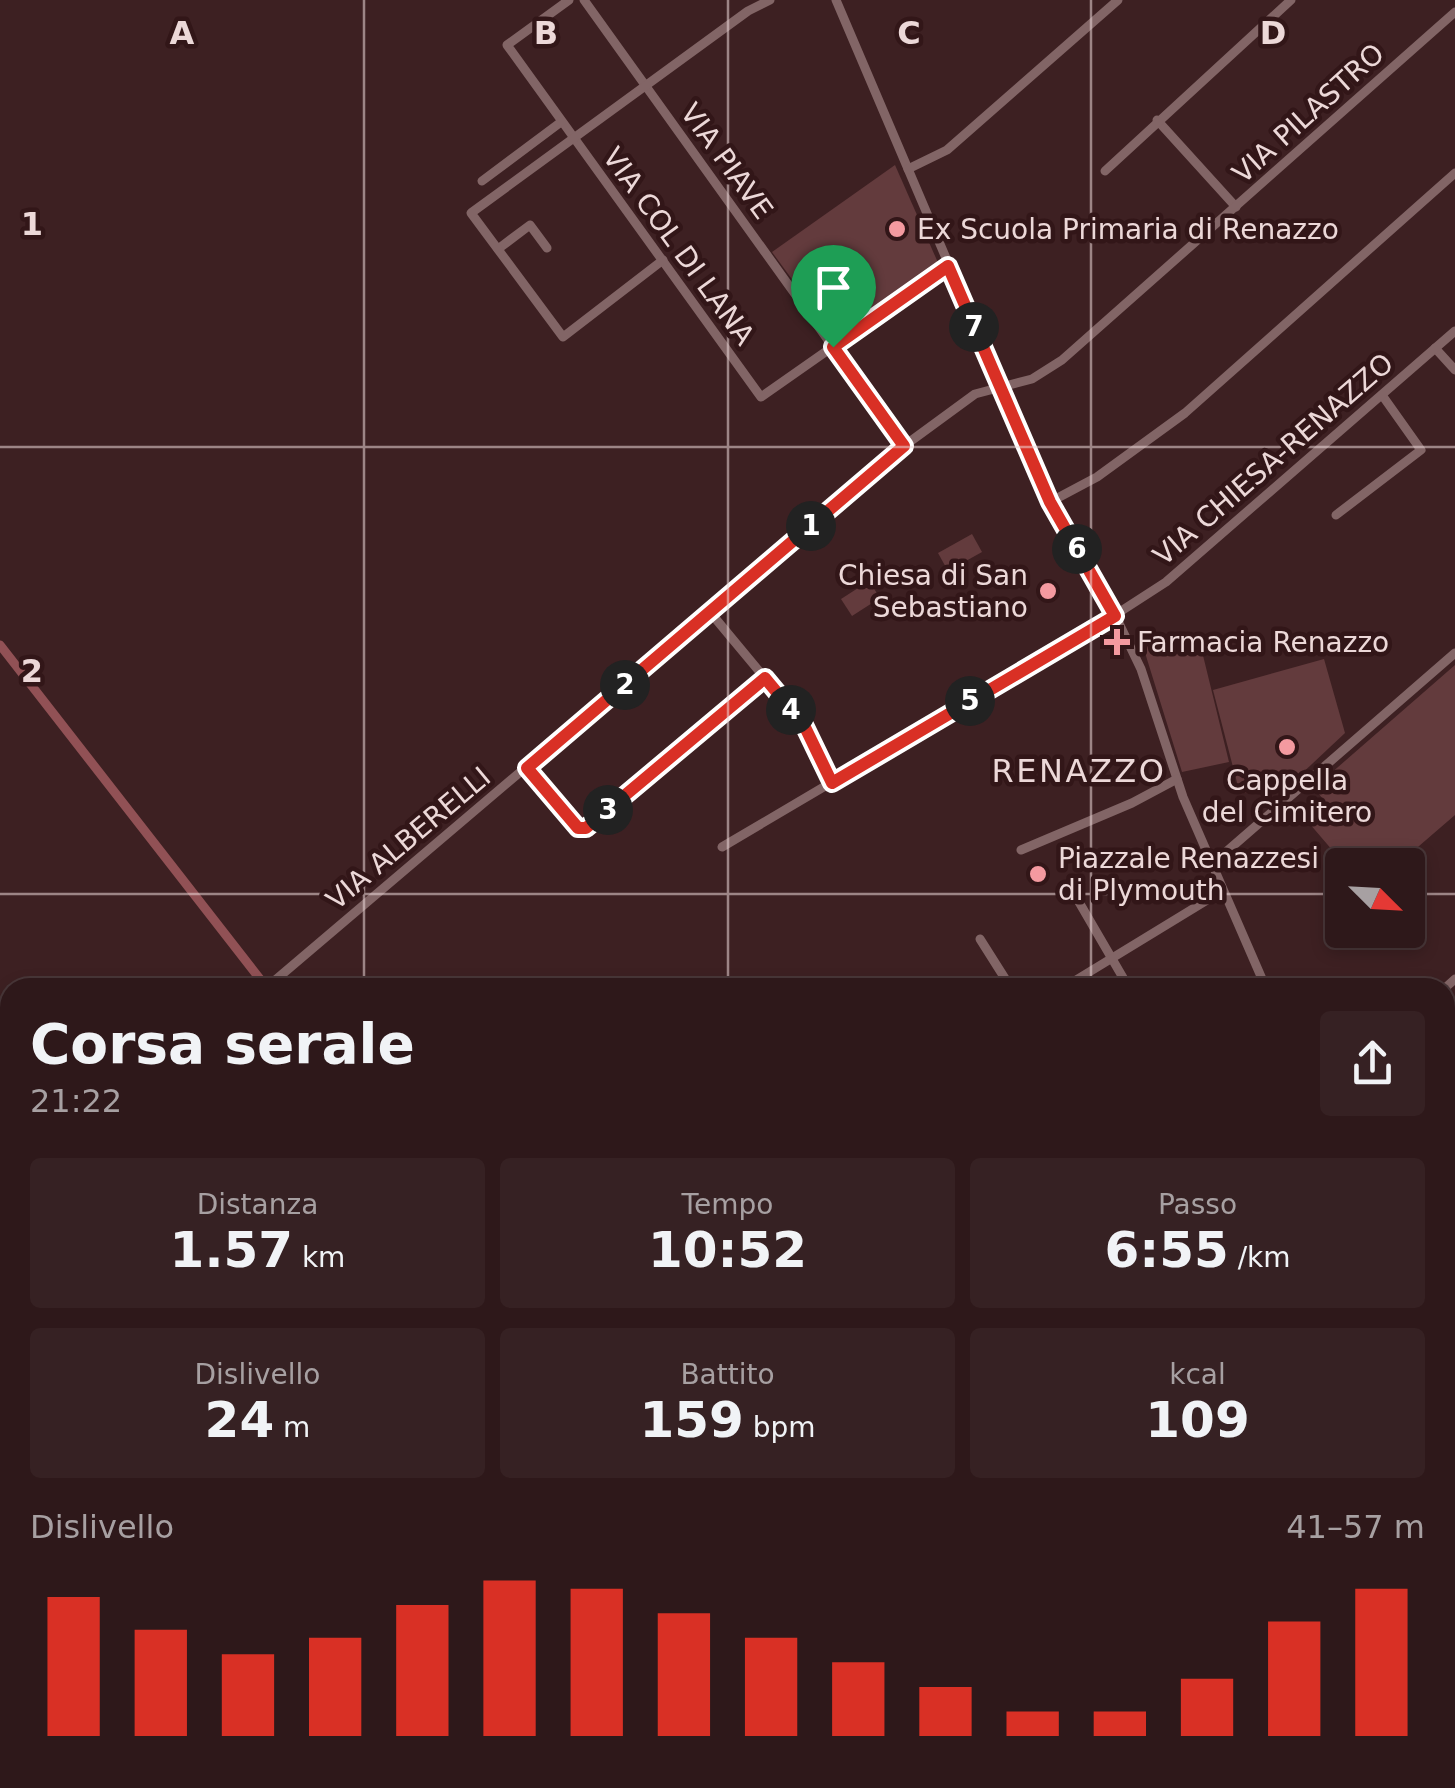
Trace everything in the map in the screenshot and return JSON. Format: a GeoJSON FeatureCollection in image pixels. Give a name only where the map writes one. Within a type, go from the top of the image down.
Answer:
{"type":"FeatureCollection","features":[{"type":"Feature","properties":{"kind":"street"},"geometry":{"type":"LineString","coordinates":[[553,4],[568,0]]}},
{"type":"Feature","properties":{"kind":"street","name":"VIA PIAVE"},"geometry":{"type":"LineString","coordinates":[[584,0],[904,446]]}},
{"type":"Feature","properties":{"kind":"street"},"geometry":{"type":"LineString","coordinates":[[836,0],[1050,502],[1141,670],[1210,865],[1261,978]]}},
{"type":"Feature","properties":{"kind":"street"},"geometry":{"type":"LineString","coordinates":[[908,169],[948,150],[1118,0]]}},
{"type":"Feature","properties":{"kind":"street"},"geometry":{"type":"LineString","coordinates":[[1105,171],[1291,0]]}},
{"type":"Feature","properties":{"kind":"street"},"geometry":{"type":"LineString","coordinates":[[663,260],[563,337],[472,213],[767,1]]}},
{"type":"Feature","properties":{"kind":"street","name":"VIA COL DI LANA"},"geometry":{"type":"LineString","coordinates":[[553,4],[506,45],[761,396],[833,347]]}},
{"type":"Feature","properties":{"kind":"street","name":"VIA PILASTRO"},"geometry":{"type":"LineString","coordinates":[[1000,388],[1044,373],[1062,360],[1455,12]]}},
{"type":"Feature","properties":{"kind":"street"},"geometry":{"type":"LineString","coordinates":[[1157,120],[1236,207]]}},
{"type":"Feature","properties":{"kind":"street"},"geometry":{"type":"LineString","coordinates":[[482,180],[561,122]]}},
{"type":"Feature","properties":{"kind":"street"},"geometry":{"type":"LineString","coordinates":[[1050,502],[1097,477],[1185,413],[1455,173]]}},
{"type":"Feature","properties":{"kind":"street"},"geometry":{"type":"LineString","coordinates":[[498,249],[530,225],[547,248]]}},
{"type":"Feature","properties":{"kind":"street"},"geometry":{"type":"LineString","coordinates":[[833,347],[948,266]]}},
{"type":"Feature","properties":{"kind":"street","name":"VIA CHIESA-RENAZZO"},"geometry":{"type":"LineString","coordinates":[[722,847],[1115,616],[1166,582],[1455,331]]}},
{"type":"Feature","properties":{"kind":"street"},"geometry":{"type":"LineString","coordinates":[[1435,348],[1455,370]]}},
{"type":"Feature","properties":{"kind":"street","name":"VIA ALBERELLI"},"geometry":{"type":"LineString","coordinates":[[278,978],[904,446],[976,394],[1000,388]]}},
{"type":"Feature","properties":{"kind":"street"},"geometry":{"type":"LineString","coordinates":[[1336,515],[1422,450],[1382,395]]}},
{"type":"Feature","properties":{"kind":"street"},"geometry":{"type":"LineString","coordinates":[[710,612],[804,725],[832,783]]}},
{"type":"Feature","properties":{"kind":"street"},"geometry":{"type":"LineString","coordinates":[[1210,865],[1455,653]]}},
{"type":"Feature","properties":{"kind":"street"},"geometry":{"type":"LineString","coordinates":[[527,768],[578,828],[586,828],[765,678]]}},
{"type":"Feature","properties":{"kind":"street"},"geometry":{"type":"LineString","coordinates":[[1021,850],[1132,803],[1177,779]]}},
{"type":"Feature","properties":{"kind":"street"},"geometry":{"type":"LineString","coordinates":[[1072,890],[1123,978]]}},
{"type":"Feature","properties":{"kind":"street"},"geometry":{"type":"LineString","coordinates":[[1078,978],[1222,891]]}},
{"type":"Feature","properties":{"kind":"street"},"geometry":{"type":"LineString","coordinates":[[980,939],[1005,978]]}},
{"type":"Feature","properties":{"kind":"shaded area"},"geometry":{"type":"Polygon","coordinates":[[[895,165],[939,265],[835,338],[772,252],[895,165]]]}},
{"type":"Feature","properties":{"kind":"shaded area"},"geometry":{"type":"Polygon","coordinates":[[[972,534],[982,552],[948,571],[938,553],[972,534]]]}},
{"type":"Feature","properties":{"kind":"shaded area"},"geometry":{"type":"Polygon","coordinates":[[[869,581],[880,598],[852,616],[841,599],[869,581]]]}},
{"type":"Feature","properties":{"kind":"shaded area"},"geometry":{"type":"Polygon","coordinates":[[[1163,634],[1170,651],[1199,639],[1229,762],[1182,772],[1142,643],[1163,634]]]}},
{"type":"Feature","properties":{"kind":"shaded area"},"geometry":{"type":"Polygon","coordinates":[[[1324,659],[1345,733],[1296,779],[1240,794],[1213,690],[1324,659]]]}},
{"type":"Feature","properties":{"kind":"shaded area"},"geometry":{"type":"Polygon","coordinates":[[[1455,665],[1455,815],[1417,848],[1330,848],[1303,816],[1323,799],[1314,788],[1455,665]]]}},
{"type":"Feature","properties":{"kind":"waterway"},"geometry":{"type":"LineString","coordinates":[[0,645],[259,978]]}},
{"type":"Feature","properties":{"kind":"place","name":"Ex Scuola Primaria di Renazzo"},"geometry":{"type":"Point","coordinates":[897,229]}},
{"type":"Feature","properties":{"kind":"place","name":"Chiesa di San Sebastiano"},"geometry":{"type":"Point","coordinates":[1048,591]}},
{"type":"Feature","properties":{"kind":"place","name":"Farmacia Renazzo"},"geometry":{"type":"Point","coordinates":[1117,642]}},
{"type":"Feature","properties":{"kind":"place","name":"Cappella del Cimitero"},"geometry":{"type":"Point","coordinates":[1287,747]}},
{"type":"Feature","properties":{"kind":"place","name":"Piazzale Renazzesi di Plymouth"},"geometry":{"type":"Point","coordinates":[1038,874]}},
{"type":"Feature","properties":{"kind":"district","name":"RENAZZO"},"geometry":{"type":"Point","coordinates":[1079,771]}},
{"type":"Feature","properties":{"kind":"route"},"geometry":{"type":"LineString","coordinates":[[948,266],[1050,502],[1115,616],[832,783],[804,725],[765,678],[586,828],[578,828],[527,768],[904,446],[833,347],[948,266]]}}]}
